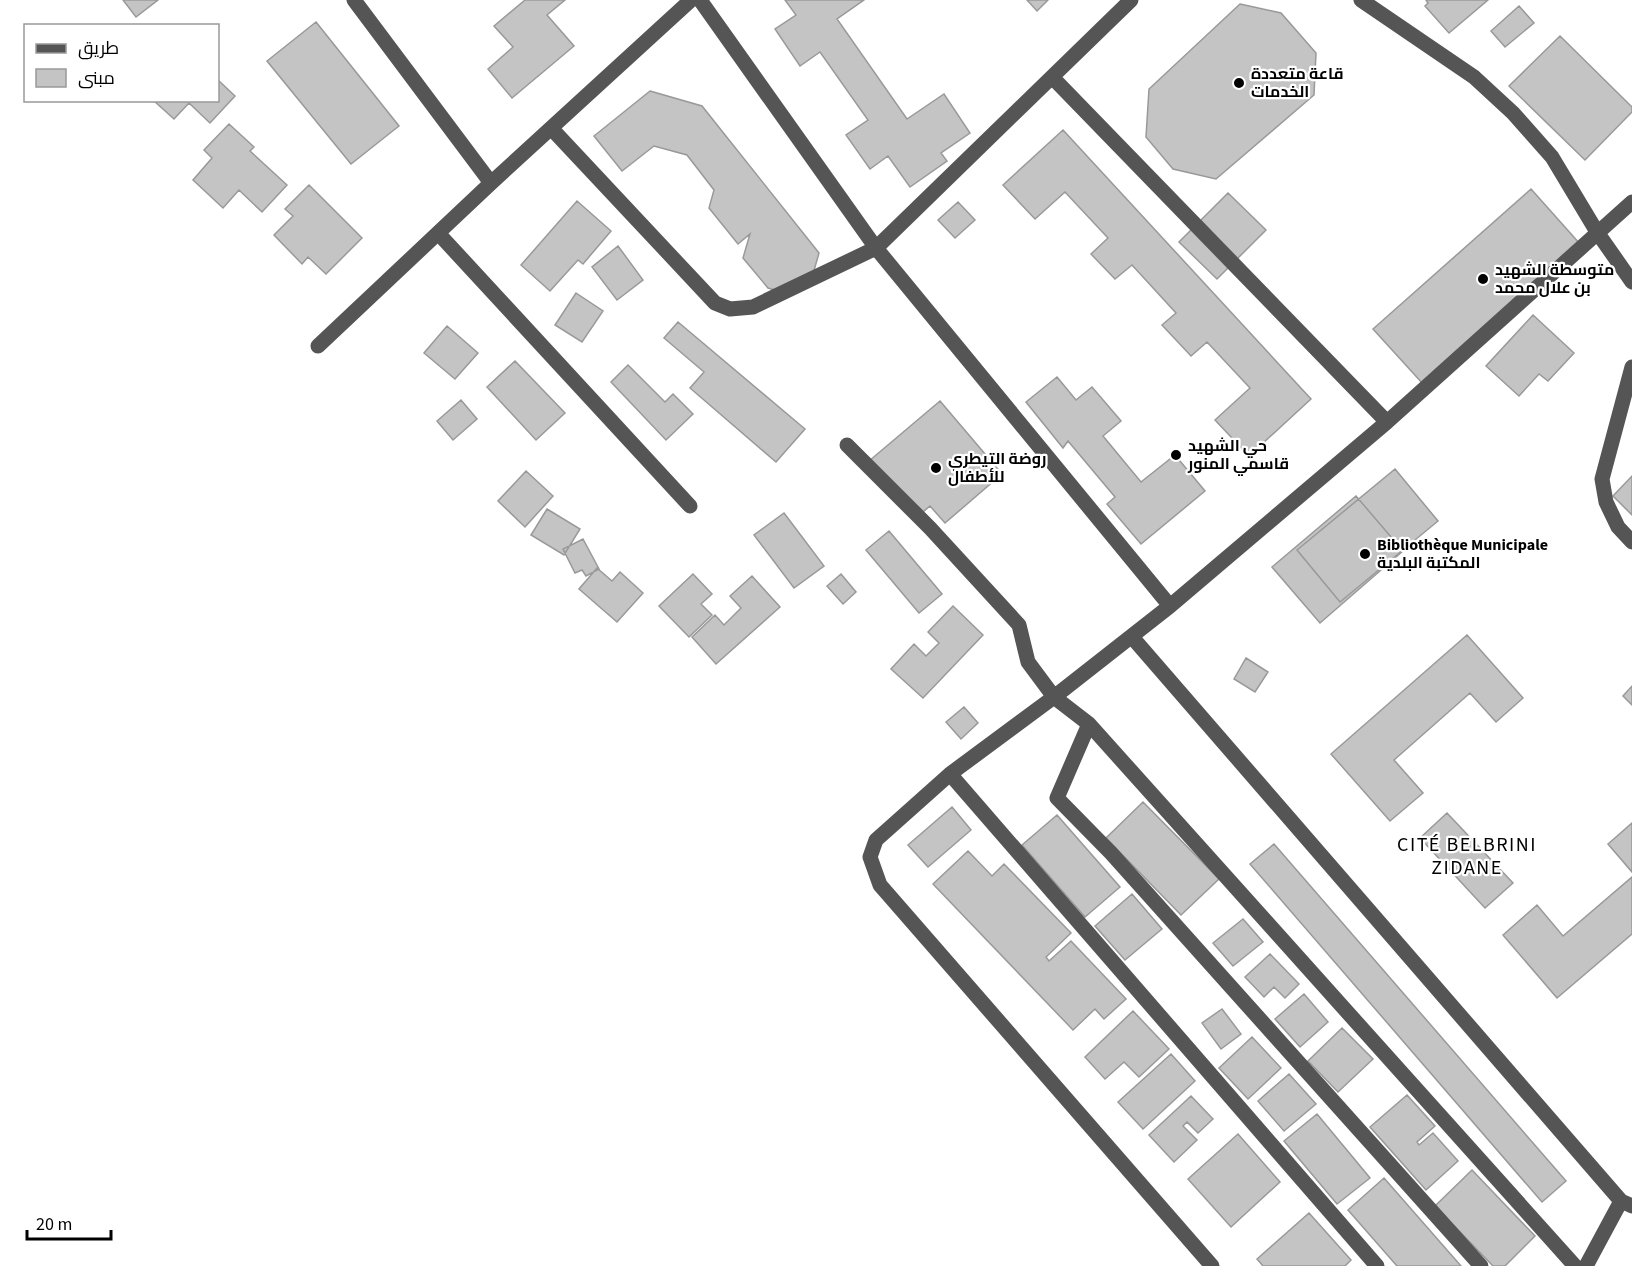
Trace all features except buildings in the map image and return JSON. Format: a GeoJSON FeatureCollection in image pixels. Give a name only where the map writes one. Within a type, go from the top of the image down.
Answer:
{"type":"FeatureCollection","features":[{"type":"Feature","properties":{"kind":"street"},"geometry":{"type":"LineString","coordinates":[[354,0],[491,183]]}},
{"type":"Feature","properties":{"kind":"street"},"geometry":{"type":"LineString","coordinates":[[318,346],[491,183],[691,0]]}},
{"type":"Feature","properties":{"kind":"street"},"geometry":{"type":"LineString","coordinates":[[700,0],[876,248],[1170,606]]}},
{"type":"Feature","properties":{"kind":"street"},"geometry":{"type":"LineString","coordinates":[[551,129],[715,303],[730,309],[753,307],[876,248],[1131,0]]}},
{"type":"Feature","properties":{"kind":"street"},"geometry":{"type":"LineString","coordinates":[[1360,0],[1474,77],[1513,112],[1552,157],[1597,232],[1632,282]]}},
{"type":"Feature","properties":{"kind":"street"},"geometry":{"type":"LineString","coordinates":[[1053,78],[1387,422]]}},
{"type":"Feature","properties":{"kind":"street"},"geometry":{"type":"LineString","coordinates":[[1212,1266],[880,885],[870,857],[876,840],[950,774],[1054,697],[1170,606],[1387,422],[1632,202]]}},
{"type":"Feature","properties":{"kind":"street"},"geometry":{"type":"LineString","coordinates":[[438,233],[690,506]]}},
{"type":"Feature","properties":{"kind":"street"},"geometry":{"type":"LineString","coordinates":[[1632,367],[1602,479],[1606,502],[1618,527],[1632,542]]}},
{"type":"Feature","properties":{"kind":"street"},"geometry":{"type":"LineString","coordinates":[[847,445],[930,528],[1019,625],[1028,663],[1054,697],[1089,724],[1575,1266]]}},
{"type":"Feature","properties":{"kind":"street"},"geometry":{"type":"LineString","coordinates":[[1132,637],[1626,1203],[1586,1266]]}},
{"type":"Feature","properties":{"kind":"street"},"geometry":{"type":"LineString","coordinates":[[1089,724],[1057,798],[1111,853],[1481,1266]]}},
{"type":"Feature","properties":{"kind":"street"},"geometry":{"type":"LineString","coordinates":[[950,774],[1377,1266]]}},
{"type":"Feature","properties":{"kind":"place","name":"قاعة متعددة الخدمات"},"geometry":{"type":"Point","coordinates":[1239,83]}},
{"type":"Feature","properties":{"kind":"place","name":"متوسطة الشهيد بن علال محمد"},"geometry":{"type":"Point","coordinates":[1483,279]}},
{"type":"Feature","properties":{"kind":"place","name":"حي الشهيد قاسمي المنور"},"geometry":{"type":"Point","coordinates":[1176,455]}},
{"type":"Feature","properties":{"kind":"place","name":"روضة التيطري للأطفال"},"geometry":{"type":"Point","coordinates":[936,468]}},
{"type":"Feature","properties":{"kind":"place","name":"Bibliothèque Municipale المكتبة البلدية"},"geometry":{"type":"Point","coordinates":[1365,554]}},
{"type":"Feature","properties":{"kind":"district","name":"CITÉ BELBRINI ZIDANE"},"geometry":{"type":"Point","coordinates":[1467,856]}}]}
